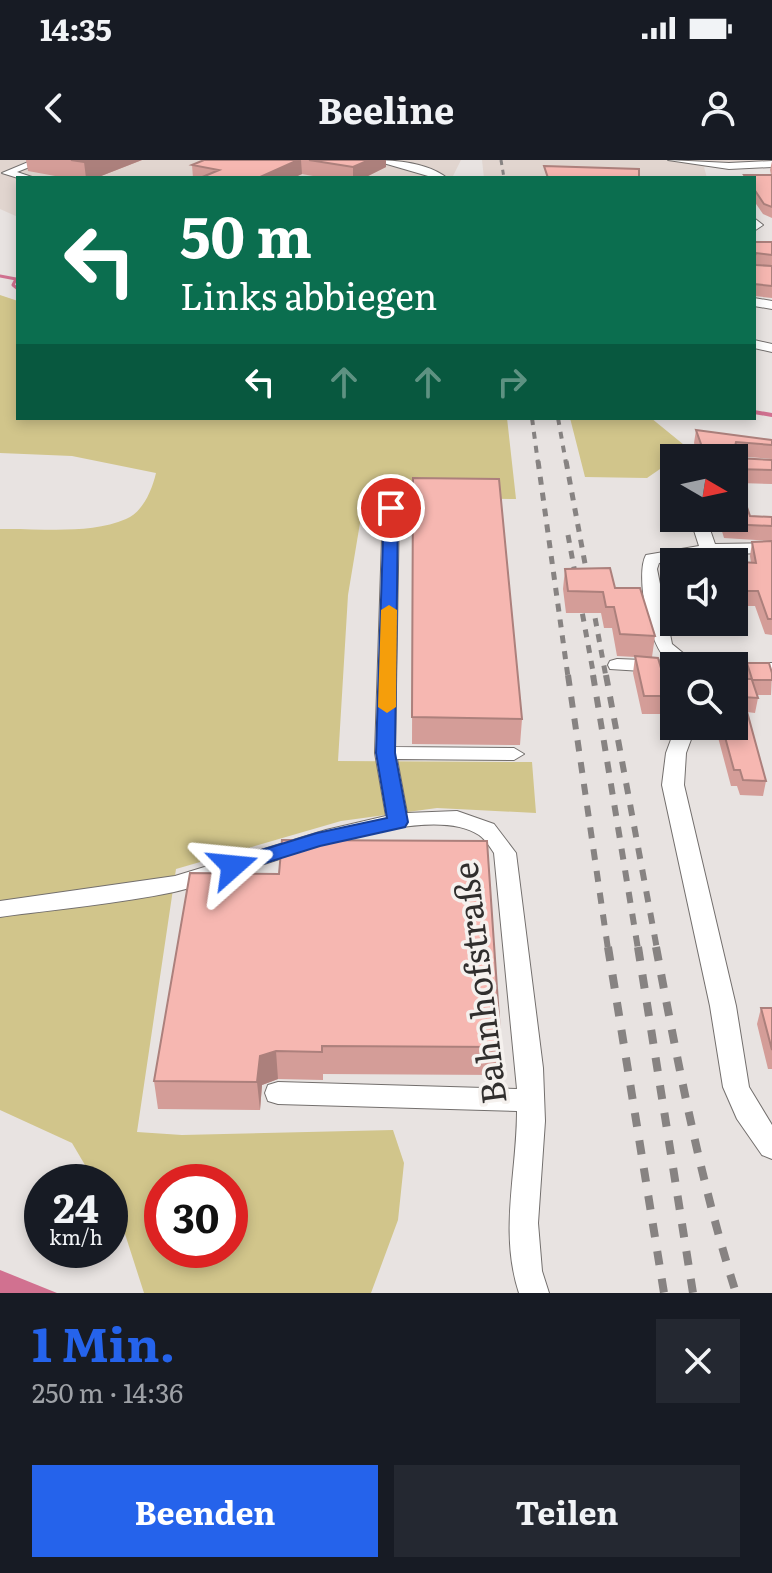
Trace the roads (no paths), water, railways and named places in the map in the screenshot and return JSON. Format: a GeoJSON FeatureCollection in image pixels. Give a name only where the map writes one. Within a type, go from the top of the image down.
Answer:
{"type":"FeatureCollection","features":[{"type":"Feature","properties":{"kind":"street"},"geometry":{"type":"LineString","coordinates":[[2,174],[42,160]]}},
{"type":"Feature","properties":{"kind":"street"},"geometry":{"type":"LineString","coordinates":[[378,160],[429,171],[438,176]]}},
{"type":"Feature","properties":{"kind":"street"},"geometry":{"type":"LineString","coordinates":[[673,160],[708,164],[772,164]]}},
{"type":"Feature","properties":{"kind":"street"},"geometry":{"type":"LineString","coordinates":[[708,164],[712,176]]}},
{"type":"Feature","properties":{"kind":"street"},"geometry":{"type":"LineString","coordinates":[[391,508],[385,753],[398,822]]}},
{"type":"Feature","properties":{"kind":"street"},"geometry":{"type":"LineString","coordinates":[[748,548],[772,548]]}},
{"type":"Feature","properties":{"kind":"street"},"geometry":{"type":"LineString","coordinates":[[660,558],[652,559],[648,569],[660,629]]}},
{"type":"Feature","properties":{"kind":"street"},"geometry":{"type":"LineString","coordinates":[[617,665],[660,667]]}},
{"type":"Feature","properties":{"kind":"street"},"geometry":{"type":"LineString","coordinates":[[748,669],[772,669]]}},
{"type":"Feature","properties":{"kind":"street"},"geometry":{"type":"LineString","coordinates":[[681,740],[676,753],[673,785],[723,1006],[736,1087],[747,1111],[772,1147]]}},
{"type":"Feature","properties":{"kind":"street"},"geometry":{"type":"LineString","coordinates":[[385,753],[514,754]]}},
{"type":"Feature","properties":{"kind":"street","name":"Bahnhofstraße"},"geometry":{"type":"LineString","coordinates":[[0,909],[177,884],[317,840],[417,818],[460,819],[487,830],[505,853],[531,1100],[524,1192],[527,1275],[534,1293]]}},
{"type":"Feature","properties":{"kind":"street"},"geometry":{"type":"LineString","coordinates":[[278,1093],[531,1100]]}},
{"type":"Feature","properties":{"kind":"waterway"},"geometry":{"type":"LineString","coordinates":[[0,276],[16,279]]}},
{"type":"Feature","properties":{"kind":"waterway"},"geometry":{"type":"LineString","coordinates":[[16,279],[13,285],[16,287]]}},
{"type":"Feature","properties":{"kind":"waterway"},"geometry":{"type":"LineString","coordinates":[[756,412],[772,415]]}},
{"type":"Feature","properties":{"kind":"railway"},"geometry":{"type":"LineString","coordinates":[[501,160],[504,176]]}},
{"type":"Feature","properties":{"kind":"railway"},"geometry":{"type":"LineString","coordinates":[[532,420],[538,463]]}},
{"type":"Feature","properties":{"kind":"railway"},"geometry":{"type":"LineString","coordinates":[[558,420],[566,463]]}},
{"type":"Feature","properties":{"kind":"railway"},"geometry":{"type":"LineString","coordinates":[[538,461],[568,677]]}},
{"type":"Feature","properties":{"kind":"railway"},"geometry":{"type":"LineString","coordinates":[[566,461],[606,677]]}},
{"type":"Feature","properties":{"kind":"railway"},"geometry":{"type":"LineString","coordinates":[[568,535],[594,677]]}},
{"type":"Feature","properties":{"kind":"railway"},"geometry":{"type":"LineString","coordinates":[[568,675],[608,949]]}},
{"type":"Feature","properties":{"kind":"railway"},"geometry":{"type":"LineString","coordinates":[[593,675],[638,949]]}},
{"type":"Feature","properties":{"kind":"railway"},"geometry":{"type":"LineString","coordinates":[[606,675],[657,949]]}},
{"type":"Feature","properties":{"kind":"railway"},"geometry":{"type":"LineString","coordinates":[[608,947],[664,1293]]}},
{"type":"Feature","properties":{"kind":"railway"},"geometry":{"type":"LineString","coordinates":[[638,947],[693,1293]]}},
{"type":"Feature","properties":{"kind":"railway"},"geometry":{"type":"LineString","coordinates":[[656,947],[701,1165],[736,1293]]}}]}
